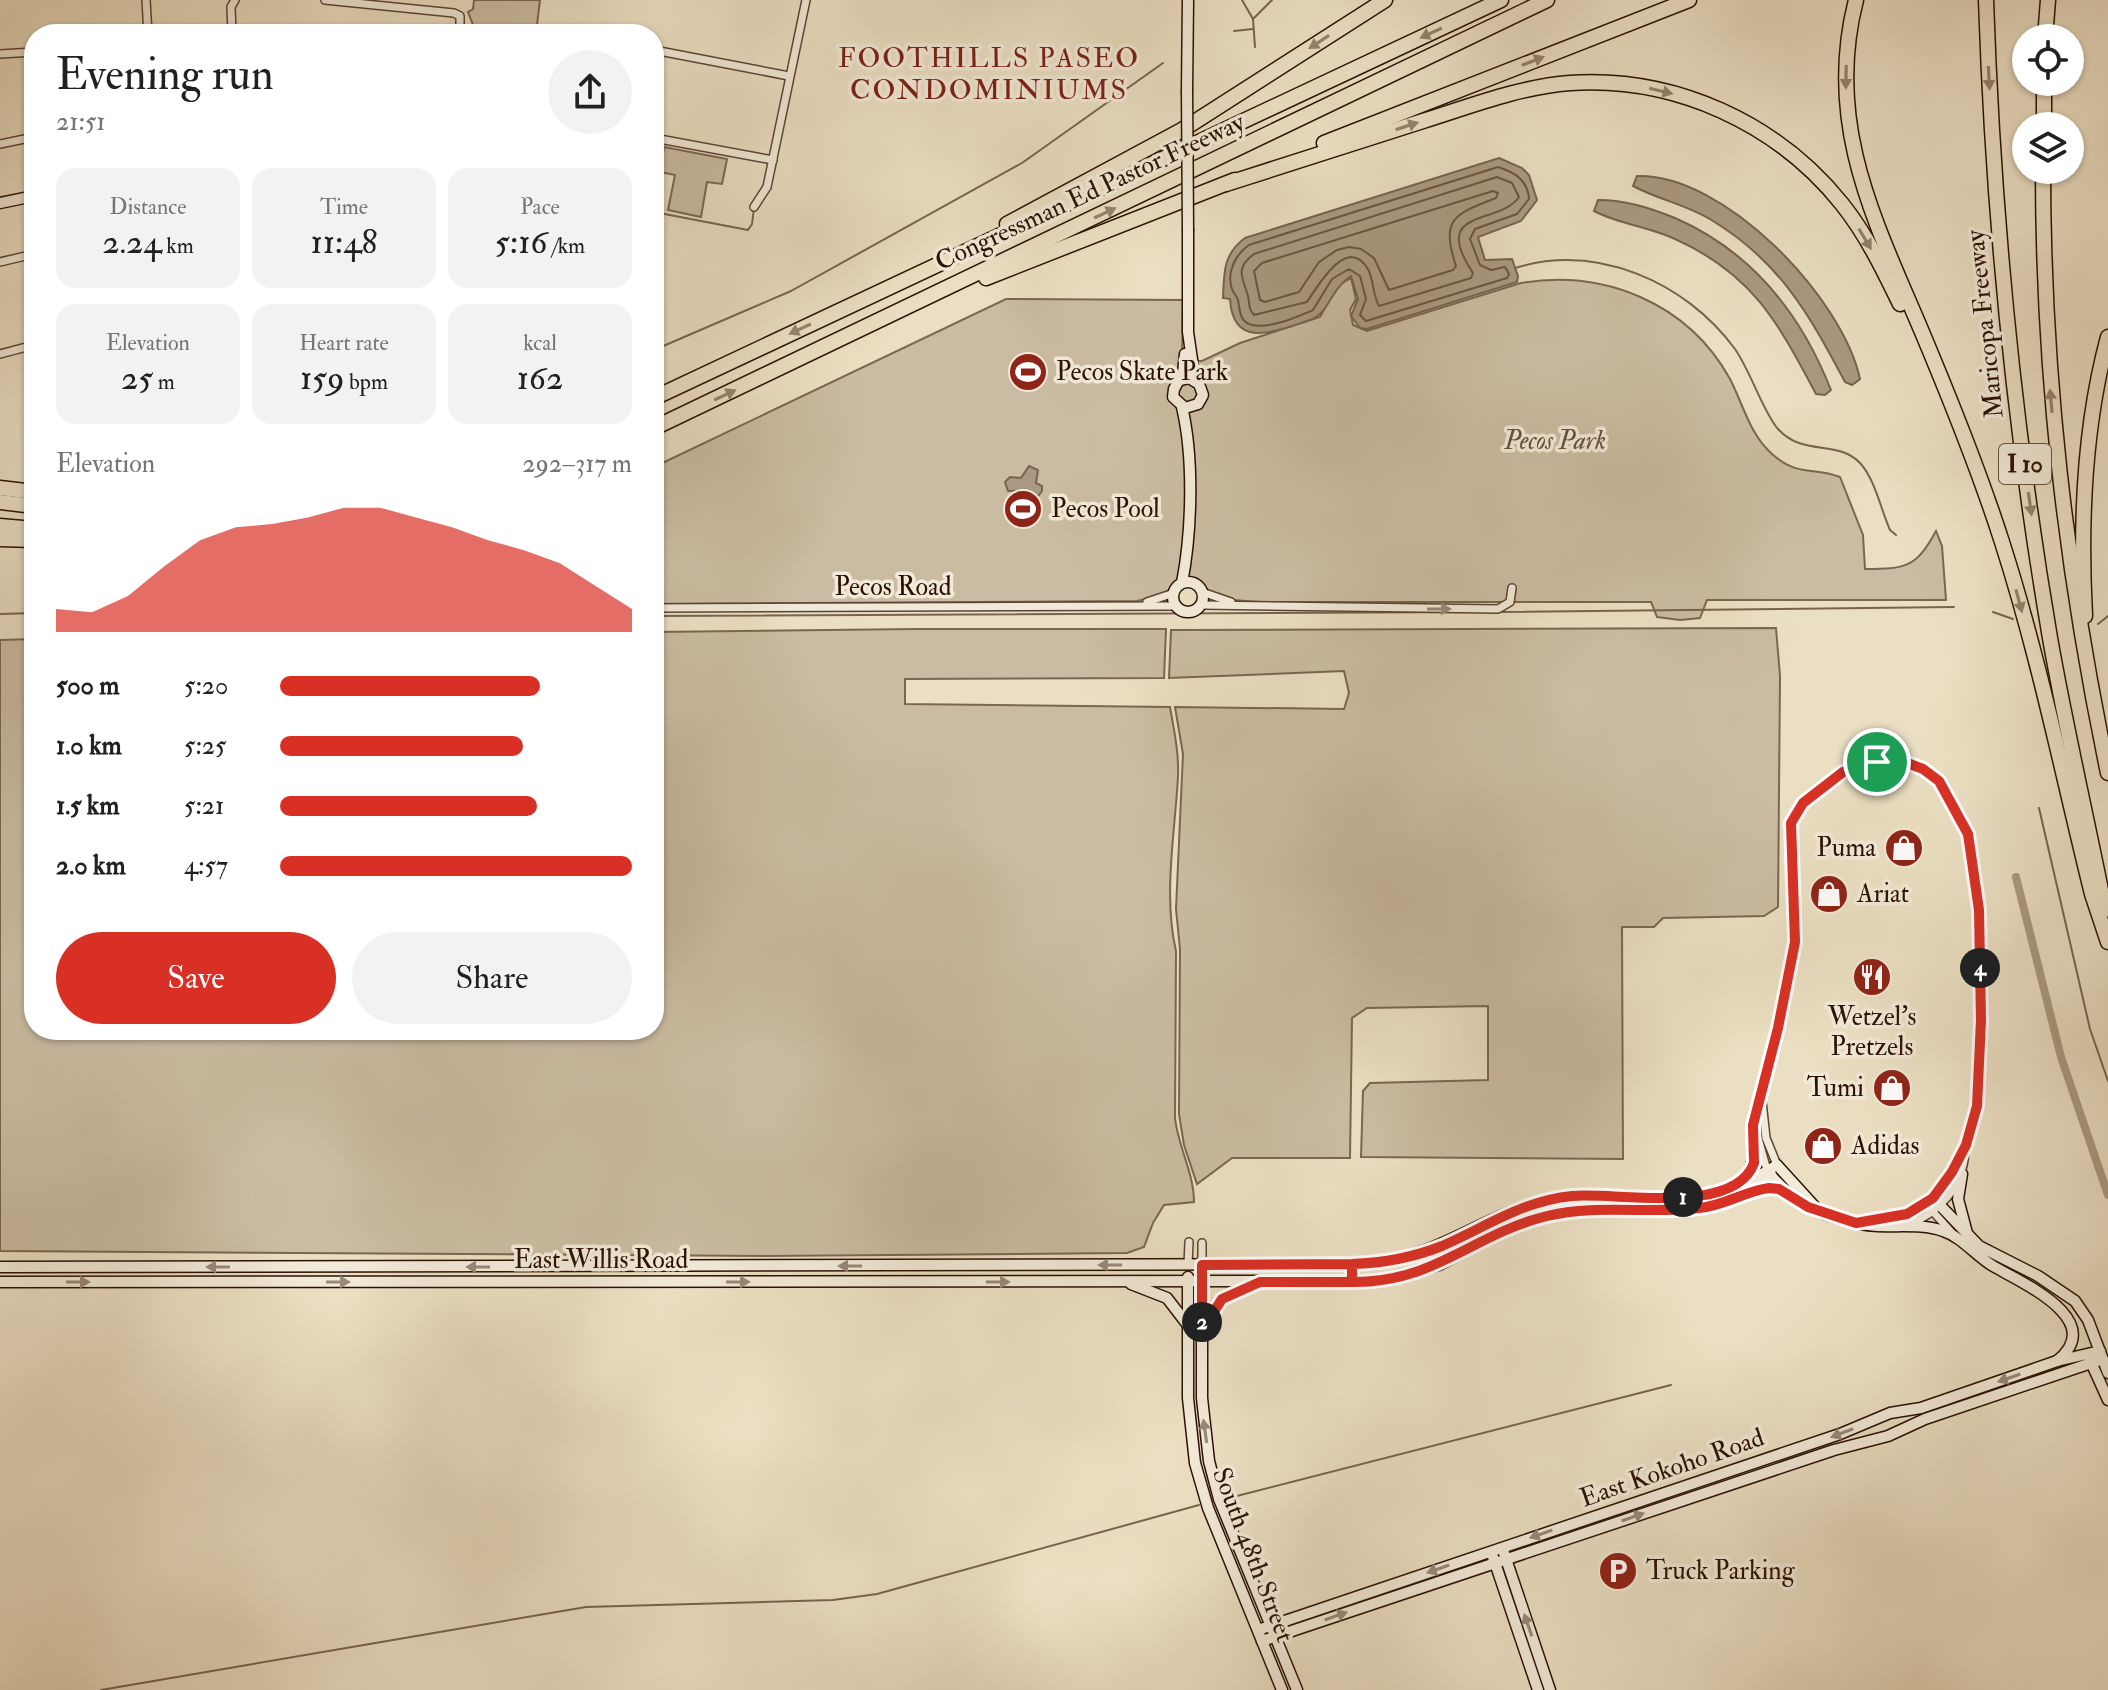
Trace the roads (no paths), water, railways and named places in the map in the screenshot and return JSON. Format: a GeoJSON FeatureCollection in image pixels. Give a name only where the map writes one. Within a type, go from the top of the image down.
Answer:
{"type":"FeatureCollection","features":[{"type":"Feature","properties":{"kind":"highway"},"geometry":{"type":"LineString","coordinates":[[870,295],[1136,157],[1385,0]]}},
{"type":"Feature","properties":{"kind":"highway","name":"Congressman Ed Pastor Freeway"},"geometry":{"type":"LineString","coordinates":[[664,393],[870,295],[1025,227],[1501,0]]}},
{"type":"Feature","properties":{"kind":"highway","name":"Congressman Ed Pastor Freeway"},"geometry":{"type":"LineString","coordinates":[[664,423],[1547,0]]}},
{"type":"Feature","properties":{"kind":"highway"},"geometry":{"type":"LineString","coordinates":[[883,320],[1689,0]]}},
{"type":"Feature","properties":{"kind":"highway"},"geometry":{"type":"LineString","coordinates":[[1856,0],[1845,72],[1853,157],[1868,203],[1957,422],[2010,569],[2092,894],[2108,942]]}},
{"type":"Feature","properties":{"kind":"highway"},"geometry":{"type":"LineString","coordinates":[[2045,24],[2046,0]]}},
{"type":"Feature","properties":{"kind":"highway","name":"Maricopa Freeway"},"geometry":{"type":"LineString","coordinates":[[1986,3],[2000,232],[2026,480],[2059,687],[2108,923]]}},
{"type":"Feature","properties":{"kind":"highway"},"geometry":{"type":"LineString","coordinates":[[1226,184],[1533,88],[1570,83],[1609,83],[1649,88],[1688,98],[1739,118],[1773,139],[1805,165],[1842,204],[1884,272],[1957,422]]}},
{"type":"Feature","properties":{"kind":"highway","name":"I 10"},"geometry":{"type":"LineString","coordinates":[[2043,184],[2045,308],[2053,426],[2070,569],[2108,773]]}},
{"type":"Feature","properties":{"kind":"highway"},"geometry":{"type":"LineString","coordinates":[[2088,672],[2083,537],[2087,470],[2108,337]]}},
{"type":"Feature","properties":{"kind":"highway"},"geometry":{"type":"LineString","coordinates":[[2097,394],[2108,357]]}},
{"type":"Feature","properties":{"kind":"highway"},"geometry":{"type":"LineString","coordinates":[[0,488],[24,491]]}},
{"type":"Feature","properties":{"kind":"highway"},"geometry":{"type":"LineString","coordinates":[[0,502],[24,505]]}},
{"type":"Feature","properties":{"kind":"highway"},"geometry":{"type":"LineString","coordinates":[[0,526],[24,528]]}},
{"type":"Feature","properties":{"kind":"highway"},"geometry":{"type":"LineString","coordinates":[[0,539],[24,540]]}},
{"type":"Feature","properties":{"kind":"street"},"geometry":{"type":"LineString","coordinates":[[146,0],[147,24]]}},
{"type":"Feature","properties":{"kind":"street"},"geometry":{"type":"LineString","coordinates":[[233,24],[234,0]]}},
{"type":"Feature","properties":{"kind":"street"},"geometry":{"type":"LineString","coordinates":[[325,0],[407,7],[460,16],[460,24]]}},
{"type":"Feature","properties":{"kind":"street"},"geometry":{"type":"LineString","coordinates":[[754,207],[767,187],[806,0]]}},
{"type":"Feature","properties":{"kind":"street"},"geometry":{"type":"LineString","coordinates":[[1188,0],[1188,332],[1181,380],[1173,394],[1182,407],[1188,443],[1188,547],[1182,583],[1174,593],[1176,606],[1187,612],[1201,605],[1498,609],[1510,602],[1512,588]]}},
{"type":"Feature","properties":{"kind":"street"},"geometry":{"type":"LineString","coordinates":[[664,52],[789,76]]}},
{"type":"Feature","properties":{"kind":"street"},"geometry":{"type":"LineString","coordinates":[[0,54],[24,53]]}},
{"type":"Feature","properties":{"kind":"street"},"geometry":{"type":"LineString","coordinates":[[0,144],[24,139]]}},
{"type":"Feature","properties":{"kind":"street"},"geometry":{"type":"LineString","coordinates":[[664,140],[773,160]]}},
{"type":"Feature","properties":{"kind":"street"},"geometry":{"type":"LineString","coordinates":[[0,203],[24,198]]}},
{"type":"Feature","properties":{"kind":"street"},"geometry":{"type":"LineString","coordinates":[[0,262],[24,256]]}},
{"type":"Feature","properties":{"kind":"street"},"geometry":{"type":"LineString","coordinates":[[1188,332],[1195,380],[1203,392],[1196,405],[1188,443]]}},
{"type":"Feature","properties":{"kind":"street"},"geometry":{"type":"LineString","coordinates":[[0,354],[24,348]]}},
{"type":"Feature","properties":{"kind":"street"},"geometry":{"type":"LineString","coordinates":[[1181,380],[1195,380]]}},
{"type":"Feature","properties":{"kind":"street"},"geometry":{"type":"LineString","coordinates":[[1182,407],[1196,405]]}},
{"type":"Feature","properties":{"kind":"street"},"geometry":{"type":"LineString","coordinates":[[1188,547],[1201,605]]}},
{"type":"Feature","properties":{"kind":"street"},"geometry":{"type":"LineString","coordinates":[[1182,583],[1244,605]]}},
{"type":"Feature","properties":{"kind":"street","name":"Pecos Road"},"geometry":{"type":"LineString","coordinates":[[1133,606],[1174,593]]}},
{"type":"Feature","properties":{"kind":"street","name":"Pecos Road"},"geometry":{"type":"LineString","coordinates":[[664,608],[1176,606]]}},
{"type":"Feature","properties":{"kind":"street"},"geometry":{"type":"LineString","coordinates":[[1735,1194],[1754,1163],[1753,1125],[1795,942],[1791,823],[1803,803],[1843,772],[1877,762],[1910,764],[1923,769],[1943,784],[1969,836],[1979,910],[1981,1020],[1977,1106],[1966,1145],[1958,1199],[1967,1234],[1979,1246]]}},
{"type":"Feature","properties":{"kind":"street"},"geometry":{"type":"LineString","coordinates":[[1762,1095],[1766,1138],[1774,1170],[1818,1210]]}},
{"type":"Feature","properties":{"kind":"street"},"geometry":{"type":"LineString","coordinates":[[1757,1112],[1757,1134],[1774,1170],[1800,1201]]}},
{"type":"Feature","properties":{"kind":"street"},"geometry":{"type":"LineString","coordinates":[[1856,1223],[1907,1214],[1934,1205],[1966,1145]]}},
{"type":"Feature","properties":{"kind":"street"},"geometry":{"type":"LineString","coordinates":[[1735,1194],[1774,1170]]}},
{"type":"Feature","properties":{"kind":"street"},"geometry":{"type":"LineString","coordinates":[[1898,1228],[1934,1205],[1962,1174]]}},
{"type":"Feature","properties":{"kind":"street"},"geometry":{"type":"LineString","coordinates":[[1735,1194],[1769,1188],[1856,1223],[1931,1228],[1957,1238]]}},
{"type":"Feature","properties":{"kind":"street","name":"East Willis Road"},"geometry":{"type":"LineString","coordinates":[[0,1267],[1352,1264],[1413,1256],[1451,1242],[1527,1205],[1569,1197],[1735,1194]]}},
{"type":"Feature","properties":{"kind":"street","name":"East Willis Road"},"geometry":{"type":"LineString","coordinates":[[0,1282],[1378,1281],[1430,1269],[1503,1231],[1569,1212],[1701,1208],[1735,1194]]}},
{"type":"Feature","properties":{"kind":"street"},"geometry":{"type":"LineString","coordinates":[[1934,1205],[1957,1238],[1983,1260],[2047,1293],[2070,1310],[2077,1319],[2080,1333],[2073,1350],[2057,1361]]}},
{"type":"Feature","properties":{"kind":"street"},"geometry":{"type":"LineString","coordinates":[[1934,1205],[1979,1246],[2068,1294],[2083,1309],[2108,1373]]}},
{"type":"Feature","properties":{"kind":"street"},"geometry":{"type":"LineString","coordinates":[[1497,1217],[1503,1231]]}},
{"type":"Feature","properties":{"kind":"street","name":"South 48th Street"},"geometry":{"type":"LineString","coordinates":[[1189,1242],[1189,1426],[1195,1463],[1208,1508],[1282,1690]]}},
{"type":"Feature","properties":{"kind":"street","name":"South 48th Street"},"geometry":{"type":"LineString","coordinates":[[1202,1243],[1204,1425],[1209,1461],[1219,1499],[1297,1690]]}},
{"type":"Feature","properties":{"kind":"street"},"geometry":{"type":"LineString","coordinates":[[1352,1264],[1352,1282]]}},
{"type":"Feature","properties":{"kind":"street"},"geometry":{"type":"LineString","coordinates":[[441,1267],[441,1282]]}},
{"type":"Feature","properties":{"kind":"street"},"geometry":{"type":"LineString","coordinates":[[1126,1282],[1167,1298],[1188,1326]]}},
{"type":"Feature","properties":{"kind":"street"},"geometry":{"type":"LineString","coordinates":[[1202,1330],[1222,1299],[1260,1282]]}},
{"type":"Feature","properties":{"kind":"street","name":"East Kokoho Road"},"geometry":{"type":"LineString","coordinates":[[1262,1641],[1843,1447],[1873,1441],[2102,1355]]}},
{"type":"Feature","properties":{"kind":"street"},"geometry":{"type":"LineString","coordinates":[[2089,1359],[2108,1400]]}},
{"type":"Feature","properties":{"kind":"street","name":"East Kokoho Road"},"geometry":{"type":"LineString","coordinates":[[1258,1630],[1852,1430],[1890,1413],[1916,1409],[2057,1361],[2089,1359]]}},
{"type":"Feature","properties":{"kind":"street"},"geometry":{"type":"LineString","coordinates":[[1916,1409],[1920,1421]]}},
{"type":"Feature","properties":{"kind":"street"},"geometry":{"type":"LineString","coordinates":[[1748,1465],[1752,1477]]}},
{"type":"Feature","properties":{"kind":"street"},"geometry":{"type":"LineString","coordinates":[[1503,1548],[1501,1561],[1538,1690]]}},
{"type":"Feature","properties":{"kind":"street"},"geometry":{"type":"LineString","coordinates":[[1491,1551],[1501,1561],[1550,1690]]}},
{"type":"Feature","properties":{"kind":"water"},"geometry":{"type":"Polygon","coordinates":[[[1499,158],[1522,168],[1529,175],[1537,200],[1521,221],[1478,237],[1485,260],[1512,259],[1517,282],[1367,329],[1360,328],[1351,316],[1358,299],[1351,276],[1319,315],[1273,331],[1249,332],[1233,316],[1230,299],[1223,298],[1229,257],[1245,238],[1499,158]]]}},
{"type":"Feature","properties":{"kind":"water"},"geometry":{"type":"Polygon","coordinates":[[[1637,176],[1671,181],[1706,195],[1775,246],[1805,278],[1830,313],[1849,347],[1860,379],[1852,385],[1845,382],[1791,291],[1757,254],[1703,215],[1633,186],[1637,176]]]}},
{"type":"Feature","properties":{"kind":"water"},"geometry":{"type":"Polygon","coordinates":[[[1598,200],[1628,203],[1666,214],[1727,248],[1750,267],[1788,311],[1805,336],[1831,390],[1825,395],[1816,394],[1775,323],[1744,285],[1725,268],[1675,239],[1594,211],[1598,200]]]}},
{"type":"Feature","properties":{"kind":"water"},"geometry":{"type":"Polygon","coordinates":[[[1029,466],[1038,470],[1036,483],[1042,486],[1036,499],[1036,522],[1012,522],[1011,500],[1029,500],[1032,496],[1026,491],[1008,491],[1005,482],[1010,477],[1021,478],[1029,466]]]}},
{"type":"Feature","properties":{"kind":"waterway"},"geometry":{"type":"LineString","coordinates":[[1242,0],[1253,19]]}},
{"type":"Feature","properties":{"kind":"waterway"},"geometry":{"type":"LineString","coordinates":[[1255,47],[1253,19],[1272,0]]}},
{"type":"Feature","properties":{"kind":"waterway"},"geometry":{"type":"LineString","coordinates":[[1234,31],[1253,29]]}},
{"type":"Feature","properties":{"kind":"waterway"},"geometry":{"type":"LineString","coordinates":[[664,346],[791,291],[1022,163],[1163,63]]}},
{"type":"Feature","properties":{"kind":"waterway"},"geometry":{"type":"LineString","coordinates":[[664,214],[748,230],[754,208]]}},
{"type":"Feature","properties":{"kind":"waterway"},"geometry":{"type":"LineString","coordinates":[[1515,268],[1546,262],[1577,261],[1607,265],[1637,274],[1691,304],[1715,325],[1735,349],[1778,429],[1798,443],[1841,452],[1860,463],[1874,486],[1890,530],[1896,535]]}},
{"type":"Feature","properties":{"kind":"waterway"},"geometry":{"type":"LineString","coordinates":[[1499,612],[1954,607]]}},
{"type":"Feature","properties":{"kind":"waterway"},"geometry":{"type":"LineString","coordinates":[[664,616],[1477,612]]}},
{"type":"Feature","properties":{"kind":"waterway"},"geometry":{"type":"LineString","coordinates":[[1993,612],[2013,619]]}},
{"type":"Feature","properties":{"kind":"waterway"},"geometry":{"type":"LineString","coordinates":[[0,614],[24,613]]}},
{"type":"Feature","properties":{"kind":"waterway"},"geometry":{"type":"LineString","coordinates":[[2098,624],[2108,616]]}},
{"type":"Feature","properties":{"kind":"waterway"},"geometry":{"type":"LineString","coordinates":[[2039,808],[2090,1029],[2108,1081]]}},
{"type":"Feature","properties":{"kind":"waterway"},"geometry":{"type":"LineString","coordinates":[[2016,877],[2061,1057],[2108,1195]]}},
{"type":"Feature","properties":{"kind":"waterway"},"geometry":{"type":"LineString","coordinates":[[1229,1498],[1671,1385]]}},
{"type":"Feature","properties":{"kind":"waterway"},"geometry":{"type":"LineString","coordinates":[[101,1690],[586,1607],[833,1600],[877,1594],[1199,1505]]}},
{"type":"Feature","properties":{"kind":"place","name":"Pecos Skate Park"},"geometry":{"type":"Point","coordinates":[1028,372]}},
{"type":"Feature","properties":{"kind":"place","name":"Pecos Pool"},"geometry":{"type":"Point","coordinates":[1023,509]}},
{"type":"Feature","properties":{"kind":"place","name":"Puma"},"geometry":{"type":"Point","coordinates":[1904,848]}},
{"type":"Feature","properties":{"kind":"place","name":"Ariat"},"geometry":{"type":"Point","coordinates":[1829,894]}},
{"type":"Feature","properties":{"kind":"place","name":"Wetzel's Pretzels"},"geometry":{"type":"Point","coordinates":[1872,977]}},
{"type":"Feature","properties":{"kind":"place","name":"Tumi"},"geometry":{"type":"Point","coordinates":[1892,1088]}},
{"type":"Feature","properties":{"kind":"place","name":"Adidas"},"geometry":{"type":"Point","coordinates":[1823,1146]}},
{"type":"Feature","properties":{"kind":"place","name":"Truck Parking"},"geometry":{"type":"Point","coordinates":[1618,1571]}},
{"type":"Feature","properties":{"kind":"district","name":"FOOTHILLS PASEO CONDOMINIUMS"},"geometry":{"type":"Point","coordinates":[989,74]}},
{"type":"Feature","properties":{"kind":"park label","name":"Pecos Park"},"geometry":{"type":"Point","coordinates":[1555,441]}}]}
